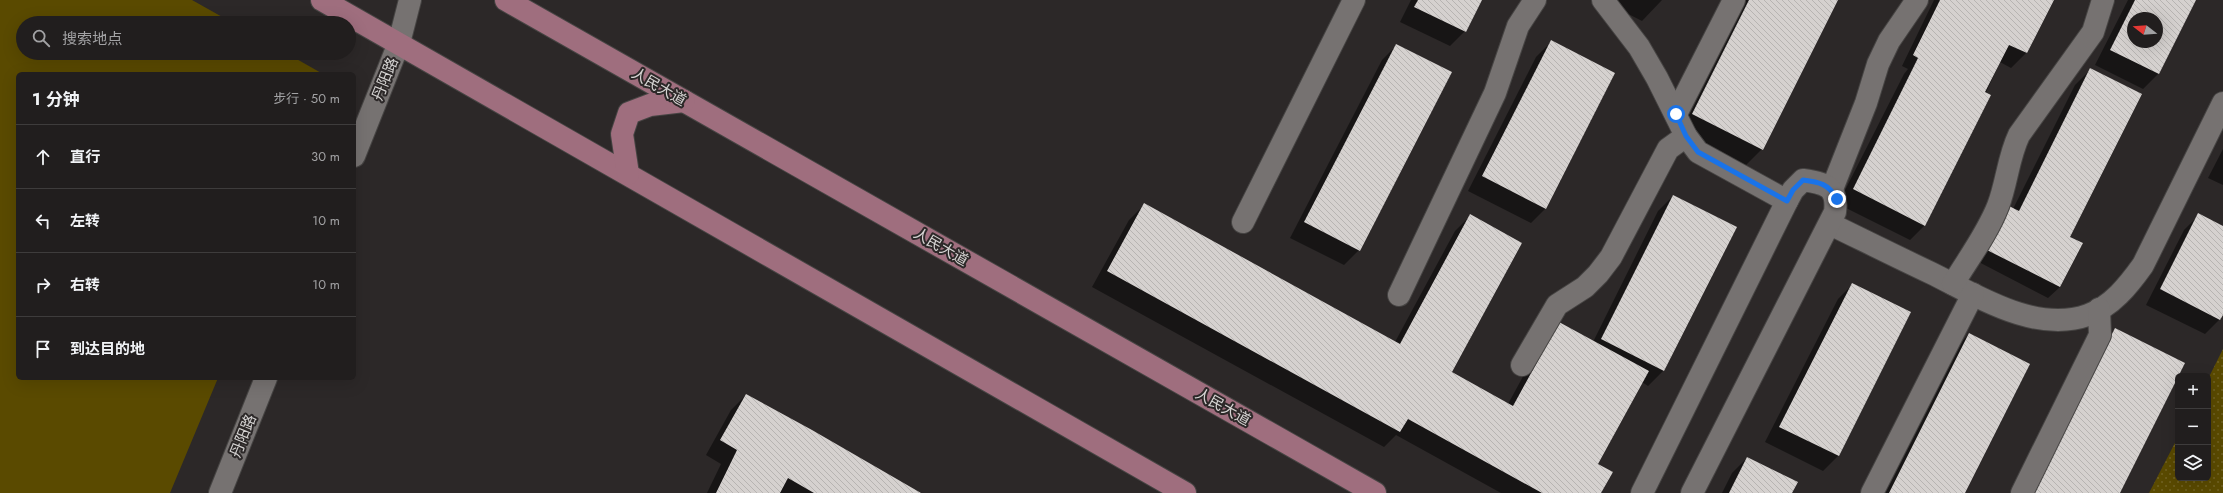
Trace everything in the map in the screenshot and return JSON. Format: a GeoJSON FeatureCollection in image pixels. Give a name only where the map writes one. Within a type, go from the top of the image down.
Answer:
{"type":"FeatureCollection","features":[{"type":"Feature","properties":{"kind":"main road"},"geometry":{"type":"LineString","coordinates":[[322,0],[351,16]]}},
{"type":"Feature","properties":{"kind":"main road","name":"人民大道"},"geometry":{"type":"LineString","coordinates":[[506,0],[1376,493]]}},
{"type":"Feature","properties":{"kind":"main road"},"geometry":{"type":"LineString","coordinates":[[356,19],[1185,493]]}},
{"type":"Feature","properties":{"kind":"main road"},"geometry":{"type":"LineString","coordinates":[[628,174],[622,134],[629,113],[650,105],[684,101]]}},
{"type":"Feature","properties":{"kind":"street","name":"丹阳路"},"geometry":{"type":"LineString","coordinates":[[356,151],[399,43],[410,0]]}},
{"type":"Feature","properties":{"kind":"street"},"geometry":{"type":"LineString","coordinates":[[1243,222],[1354,0]]}},
{"type":"Feature","properties":{"kind":"street"},"geometry":{"type":"LineString","coordinates":[[1399,295],[1495,93],[1518,26],[1535,0]]}},
{"type":"Feature","properties":{"kind":"street"},"geometry":{"type":"LineString","coordinates":[[1603,0],[1639,48],[1676,114],[1686,136],[1698,152],[1787,201]]}},
{"type":"Feature","properties":{"kind":"street"},"geometry":{"type":"LineString","coordinates":[[1676,114],[1734,0]]}},
{"type":"Feature","properties":{"kind":"street"},"geometry":{"type":"LineString","coordinates":[[1832,189],[1866,103],[1878,64],[1889,41],[1917,0]]}},
{"type":"Feature","properties":{"kind":"street"},"geometry":{"type":"LineString","coordinates":[[1953,284],[1997,208],[2006,184],[2011,155],[2019,135],[2093,32],[2103,0]]}},
{"type":"Feature","properties":{"kind":"street"},"geometry":{"type":"LineString","coordinates":[[1830,224],[1999,307],[2029,316],[2064,320],[2088,315],[2109,304],[2129,284],[2143,265],[2223,103]]}},
{"type":"Feature","properties":{"kind":"street"},"geometry":{"type":"LineString","coordinates":[[1522,365],[1557,305],[1585,287],[1598,274],[1611,257],[1668,149],[1686,136]]}},
{"type":"Feature","properties":{"kind":"street"},"geometry":{"type":"LineString","coordinates":[[1642,493],[1793,190],[1803,180],[1819,182],[1832,189],[1837,199],[1836,212],[1692,493]]}},
{"type":"Feature","properties":{"kind":"street"},"geometry":{"type":"LineString","coordinates":[[1872,493],[1973,294]]}},
{"type":"Feature","properties":{"kind":"street"},"geometry":{"type":"LineString","coordinates":[[2022,493],[2100,336],[2099,309]]}},
{"type":"Feature","properties":{"kind":"street","name":"丹阳路"},"geometry":{"type":"LineString","coordinates":[[220,493],[265,380]]}},
{"type":"Feature","properties":{"kind":"shaded area"},"geometry":{"type":"Polygon","coordinates":[[[0,0],[192,0],[221,16],[16,16],[16,60],[298,60],[319,72],[16,72],[16,380],[217,380],[170,493],[0,493],[0,0]]]}},
{"type":"Feature","properties":{"kind":"shaded area"},"geometry":{"type":"Polygon","coordinates":[[[2223,349],[2223,493],[2149,493],[2175,443],[2175,481],[2211,481],[2211,373],[2223,349]]]}},
{"type":"Feature","properties":{"kind":"building"},"geometry":{"type":"Polygon","coordinates":[[[1418,0],[1482,0],[1466,32],[1414,7],[1418,0]]]}},
{"type":"Feature","properties":{"kind":"building"},"geometry":{"type":"Polygon","coordinates":[[[1749,0],[1838,0],[1763,150],[1692,114],[1749,0]]]}},
{"type":"Feature","properties":{"kind":"building"},"geometry":{"type":"Polygon","coordinates":[[[1940,0],[2054,0],[2027,53],[2009,45],[1985,92],[1991,95],[1925,226],[1853,189],[1918,58],[1913,55],[1940,0]]]}},
{"type":"Feature","properties":{"kind":"building"},"geometry":{"type":"Polygon","coordinates":[[[2135,0],[2196,0],[2159,74],[2110,50],[2127,16],[2127,48],[2163,48],[2163,12],[2129,12],[2135,0]]]}},
{"type":"Feature","properties":{"kind":"building"},"geometry":{"type":"Polygon","coordinates":[[[1551,40],[1615,73],[1546,209],[1482,176],[1551,40]]]}},
{"type":"Feature","properties":{"kind":"building"},"geometry":{"type":"Polygon","coordinates":[[[1396,44],[1452,72],[1360,251],[1304,222],[1396,44]]]}},
{"type":"Feature","properties":{"kind":"building"},"geometry":{"type":"Polygon","coordinates":[[[2090,68],[2142,94],[2070,237],[2083,243],[2060,287],[1983,248],[2005,204],[2019,211],[2090,68]]]}},
{"type":"Feature","properties":{"kind":"building"},"geometry":{"type":"Polygon","coordinates":[[[1673,195],[1737,227],[1664,371],[1601,339],[1673,195]]]}},
{"type":"Feature","properties":{"kind":"building"},"geometry":{"type":"Polygon","coordinates":[[[1144,203],[1400,344],[1470,214],[1522,243],[1452,372],[1513,406],[1559,322],[1649,371],[1598,464],[1613,472],[1601,493],[1542,493],[1408,419],[1400,432],[1107,271],[1144,203]]]}},
{"type":"Feature","properties":{"kind":"building"},"geometry":{"type":"Polygon","coordinates":[[[2198,213],[2223,226],[2223,315],[2220,320],[2160,289],[2198,213]]]}},
{"type":"Feature","properties":{"kind":"building"},"geometry":{"type":"Polygon","coordinates":[[[1852,283],[1911,312],[1839,456],[1779,427],[1852,283]]]}},
{"type":"Feature","properties":{"kind":"building"},"geometry":{"type":"Polygon","coordinates":[[[2115,328],[2185,363],[2180,373],[2175,373],[2175,383],[2120,493],[2032,493],[2115,328]]]}},
{"type":"Feature","properties":{"kind":"building"},"geometry":{"type":"Polygon","coordinates":[[[1969,333],[2030,364],[1965,493],[1889,493],[1969,333]]]}},
{"type":"Feature","properties":{"kind":"building"},"geometry":{"type":"Polygon","coordinates":[[[746,394],[921,493],[814,493],[788,478],[780,493],[716,493],[737,450],[720,440],[746,394]]]}},
{"type":"Feature","properties":{"kind":"building"},"geometry":{"type":"Polygon","coordinates":[[[1747,457],[1798,482],[1792,493],[1729,493],[1747,457]]]}},
{"type":"Feature","properties":{"kind":"route"},"geometry":{"type":"LineString","coordinates":[[1676,114],[1686,136],[1698,152],[1787,201],[1793,190],[1803,180],[1819,182],[1832,189],[1837,199]]}}]}
